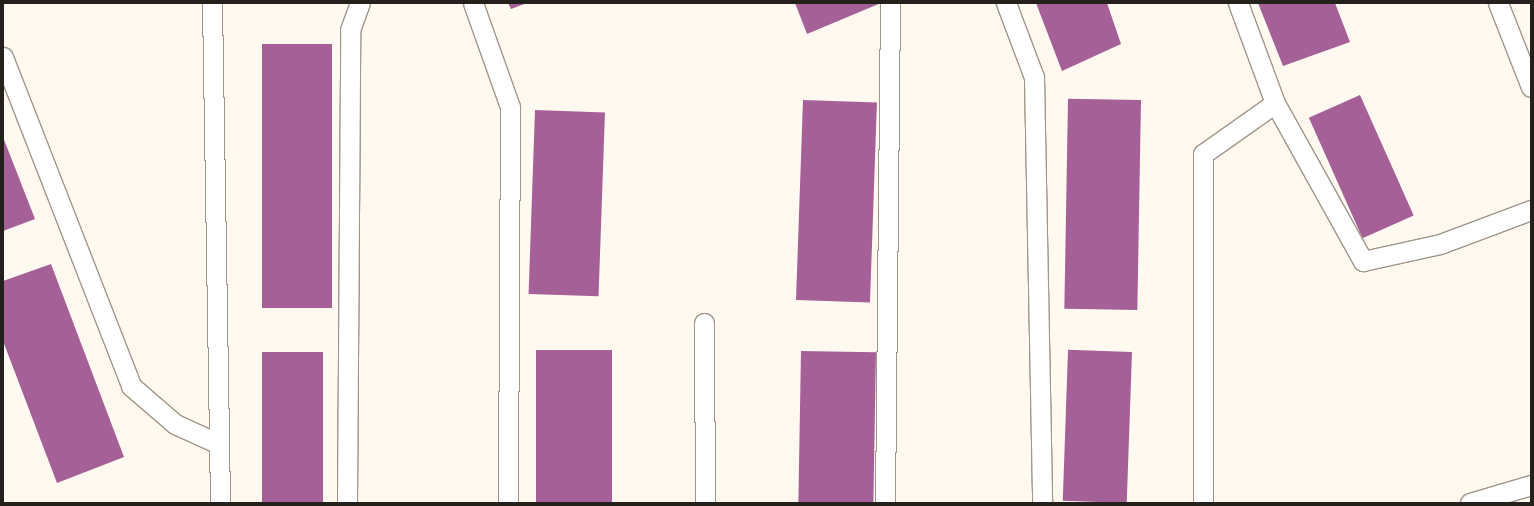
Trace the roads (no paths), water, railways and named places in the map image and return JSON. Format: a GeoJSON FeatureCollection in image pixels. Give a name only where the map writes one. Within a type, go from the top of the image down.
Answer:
{"type":"FeatureCollection","features":[{"type":"Feature","properties":{"kind":"street"},"geometry":{"type":"LineString","coordinates":[[212,3],[220,503]]}},
{"type":"Feature","properties":{"kind":"street"},"geometry":{"type":"LineString","coordinates":[[347,503],[350,30],[360,3]]}},
{"type":"Feature","properties":{"kind":"street"},"geometry":{"type":"LineString","coordinates":[[473,3],[510,107],[508,503]]}},
{"type":"Feature","properties":{"kind":"street"},"geometry":{"type":"LineString","coordinates":[[885,503],[890,3]]}},
{"type":"Feature","properties":{"kind":"street"},"geometry":{"type":"LineString","coordinates":[[1006,3],[1034,77],[1042,503]]}},
{"type":"Feature","properties":{"kind":"street"},"geometry":{"type":"LineString","coordinates":[[1238,3],[1275,103],[1363,261],[1440,244],[1531,210]]}},
{"type":"Feature","properties":{"kind":"street"},"geometry":{"type":"LineString","coordinates":[[1498,3],[1531,87]]}},
{"type":"Feature","properties":{"kind":"street"},"geometry":{"type":"LineString","coordinates":[[3,57],[131,386],[176,424],[219,444]]}},
{"type":"Feature","properties":{"kind":"street"},"geometry":{"type":"LineString","coordinates":[[1203,503],[1203,154],[1275,103]]}},
{"type":"Feature","properties":{"kind":"street"},"geometry":{"type":"LineString","coordinates":[[704,323],[705,503]]}},
{"type":"Feature","properties":{"kind":"street"},"geometry":{"type":"LineString","coordinates":[[1470,503],[1531,485]]}}]}
